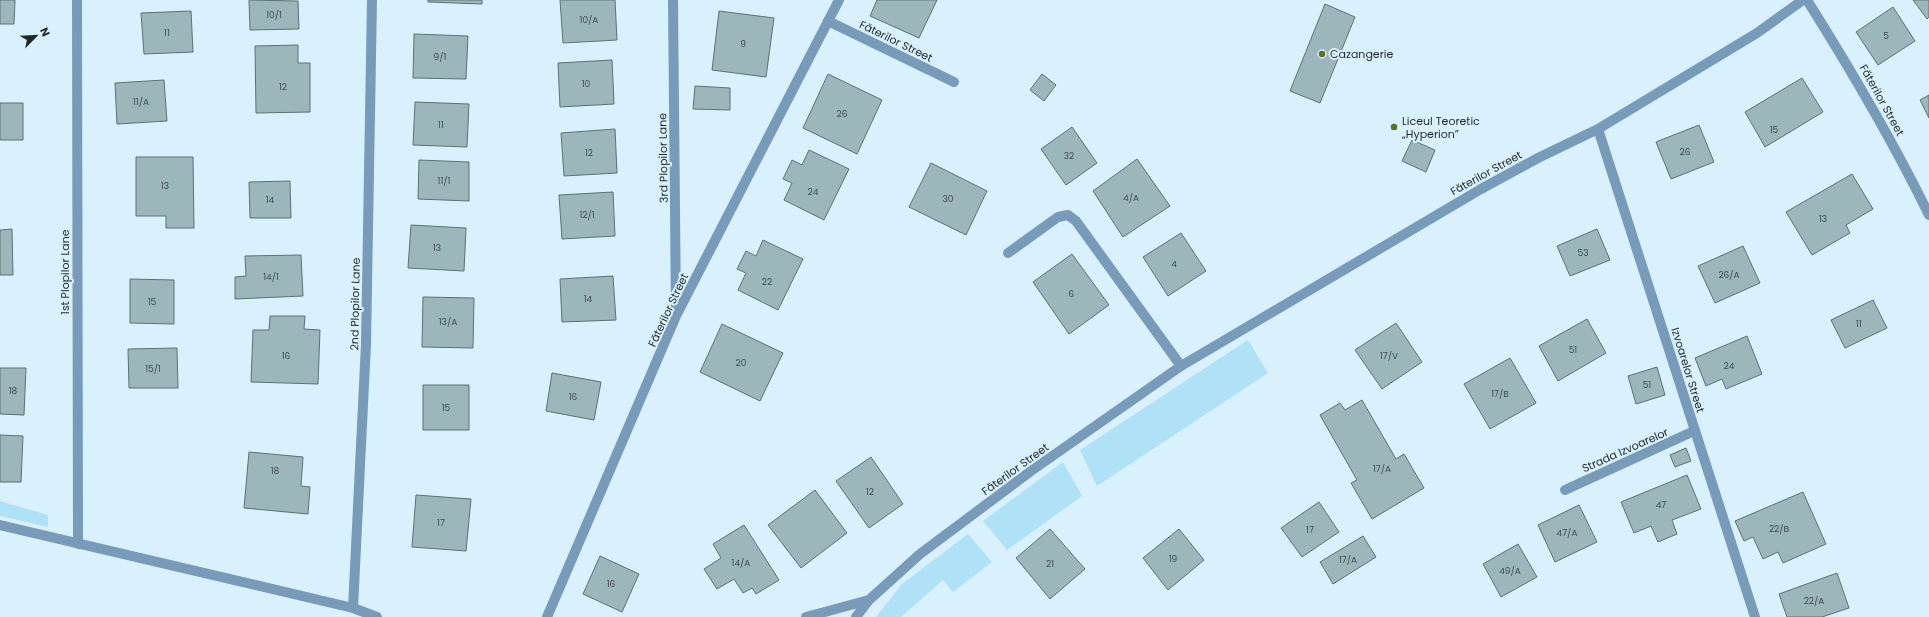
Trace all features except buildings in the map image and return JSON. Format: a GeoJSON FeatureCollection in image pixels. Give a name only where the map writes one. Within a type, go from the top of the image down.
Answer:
{"type":"FeatureCollection","features":[{"type":"Feature","properties":{"kind":"street","name":"1st Plopilor Lane"},"geometry":{"type":"LineString","coordinates":[[77,0],[78,544]]}},
{"type":"Feature","properties":{"kind":"street","name":"2nd Plopilor Lane"},"geometry":{"type":"LineString","coordinates":[[353,608],[366,344],[372,0]]}},
{"type":"Feature","properties":{"kind":"street","name":"3rd Plopilor Lane"},"geometry":{"type":"LineString","coordinates":[[673,0],[676,316]]}},
{"type":"Feature","properties":{"kind":"street","name":"Făterilor Street"},"geometry":{"type":"LineString","coordinates":[[547,617],[676,316],[839,0]]}},
{"type":"Feature","properties":{"kind":"street","name":"Făterilor Street"},"geometry":{"type":"LineString","coordinates":[[856,617],[869,600],[920,554],[1018,480],[1181,366],[1481,189],[1538,158],[1598,129],[1757,33],[1803,0]]}},
{"type":"Feature","properties":{"kind":"street","name":"Făterilor Street"},"geometry":{"type":"LineString","coordinates":[[1807,0],[1855,77],[1904,164],[1929,215]]}},
{"type":"Feature","properties":{"kind":"street","name":"Făterilor Street"},"geometry":{"type":"LineString","coordinates":[[828,21],[954,82]]}},
{"type":"Feature","properties":{"kind":"street","name":"Izvoarelor Street"},"geometry":{"type":"LineString","coordinates":[[1598,129],[1634,237],[1694,432],[1755,617]]}},
{"type":"Feature","properties":{"kind":"street"},"geometry":{"type":"LineString","coordinates":[[1008,253],[1058,216],[1068,215],[1076,221],[1181,366]]}},
{"type":"Feature","properties":{"kind":"street","name":"Strada Izvoarelor"},"geometry":{"type":"LineString","coordinates":[[1565,490],[1694,432]]}},
{"type":"Feature","properties":{"kind":"street"},"geometry":{"type":"LineString","coordinates":[[0,525],[353,608],[377,617]]}},
{"type":"Feature","properties":{"kind":"street","name":"Făterilor Street"},"geometry":{"type":"LineString","coordinates":[[806,617],[869,600]]}},
{"type":"Feature","properties":{"kind":"shaded area"},"geometry":{"type":"Polygon","coordinates":[[[1248,340],[1268,373],[1097,486],[1080,450],[1248,340]]]}},
{"type":"Feature","properties":{"kind":"shaded area"},"geometry":{"type":"Polygon","coordinates":[[[1063,462],[1082,496],[1007,550],[983,521],[1063,462]]]}},
{"type":"Feature","properties":{"kind":"shaded area"},"geometry":{"type":"Polygon","coordinates":[[[0,501],[48,515],[48,527],[0,516],[0,501]]]}},
{"type":"Feature","properties":{"kind":"shaded area"},"geometry":{"type":"Polygon","coordinates":[[[968,534],[992,562],[953,592],[943,580],[901,617],[876,617],[902,584],[968,534]]]}},
{"type":"Feature","properties":{"kind":"place","name":"Cazangerie"},"geometry":{"type":"Point","coordinates":[1322,54]}},
{"type":"Feature","properties":{"kind":"place","name":"Liceul Teoretic „Hyperion”"},"geometry":{"type":"Point","coordinates":[1394,127]}}]}
